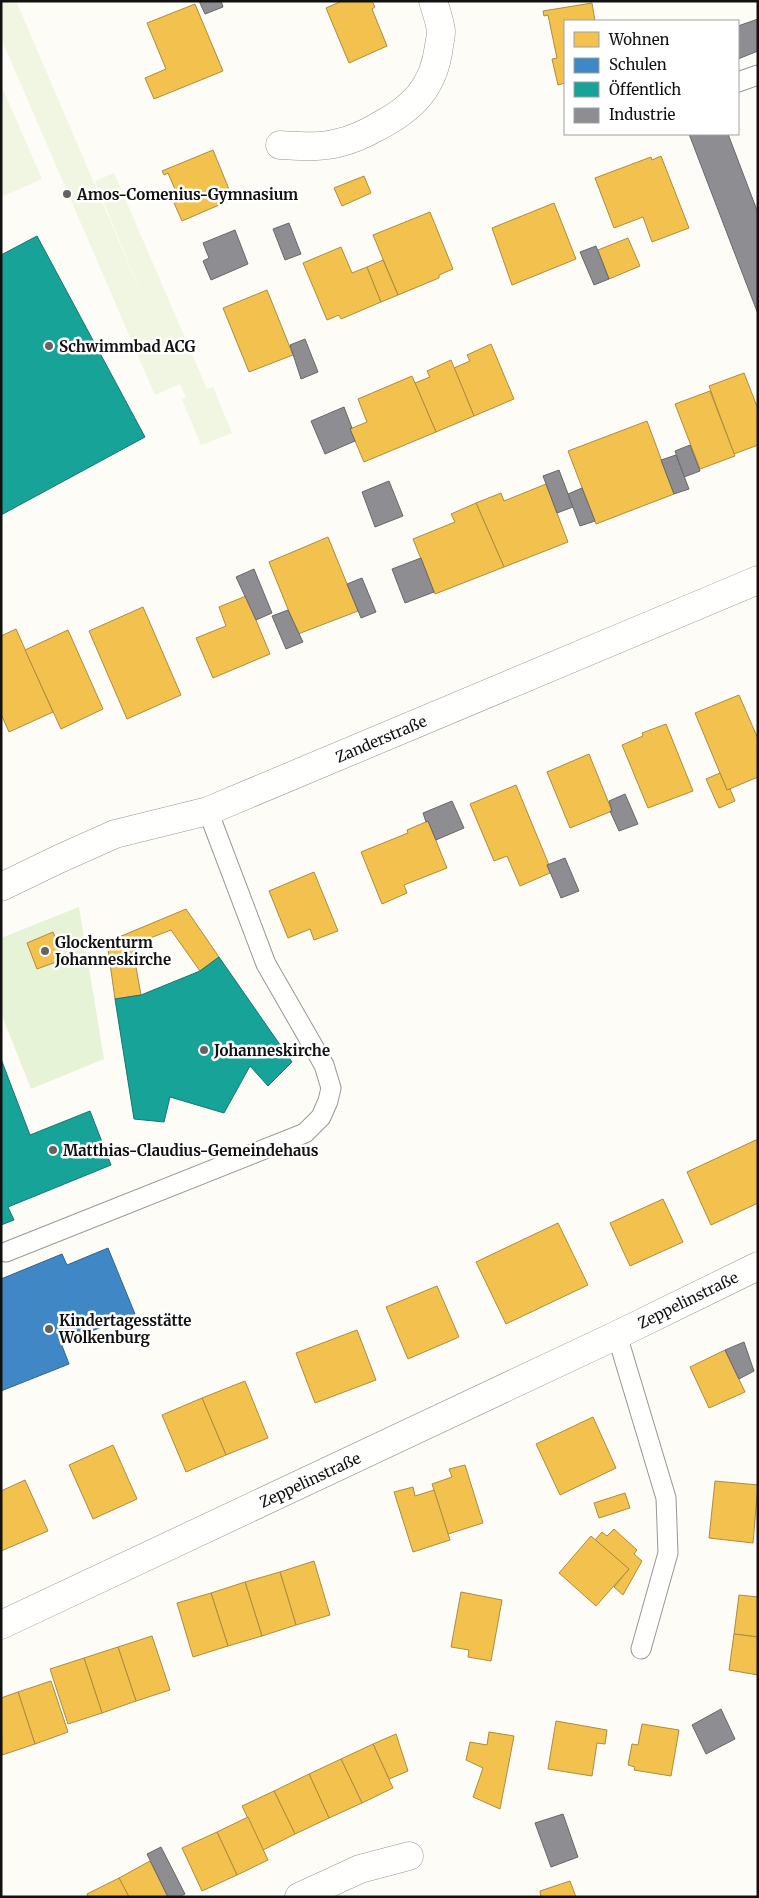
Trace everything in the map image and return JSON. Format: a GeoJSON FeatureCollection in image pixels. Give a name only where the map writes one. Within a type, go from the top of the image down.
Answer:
{"type":"FeatureCollection","features":[{"type":"Feature","properties":{"kind":"street"},"geometry":{"type":"LineString","coordinates":[[280,145],[309,146],[337,143],[364,134],[409,108],[432,77],[438,58],[441,31],[433,1]]}},
{"type":"Feature","properties":{"kind":"street","name":"Zanderstraße"},"geometry":{"type":"LineString","coordinates":[[1,887],[59,858],[115,834],[208,811],[758,580]]}},
{"type":"Feature","properties":{"kind":"street","name":"Zeppelinstraße"},"geometry":{"type":"LineString","coordinates":[[1,1625],[618,1335],[758,1266]]}},
{"type":"Feature","properties":{"kind":"street"},"geometry":{"type":"LineString","coordinates":[[299,1897],[360,1869],[409,1856]]}},
{"type":"Feature","properties":{"kind":"lane"},"geometry":{"type":"LineString","coordinates":[[6,1252],[306,1133],[321,1116],[328,1101],[331,1088],[324,1066],[266,964],[208,811]]}},
{"type":"Feature","properties":{"kind":"lane"},"geometry":{"type":"LineString","coordinates":[[618,1335],[666,1498],[668,1553],[641,1649]]}},
{"type":"Feature","properties":{"kind":"green space"},"geometry":{"type":"Polygon","coordinates":[[[1,1],[16,1],[147,307],[95,181],[114,173],[207,389],[213,387],[232,433],[201,445],[182,399],[186,398],[180,384],[155,395],[1,38],[1,1]]]}},
{"type":"Feature","properties":{"kind":"green space"},"geometry":{"type":"Polygon","coordinates":[[[1,85],[42,179],[1,197],[1,85]]]}},
{"type":"Feature","properties":{"kind":"green space"},"geometry":{"type":"Polygon","coordinates":[[[79,907],[104,1059],[31,1089],[1,1013],[1,938],[79,907]]]}},
{"type":"Feature","properties":{"kind":"building: Wohnen"},"geometry":{"type":"Polygon","coordinates":[[[342,1],[372,1],[375,7],[372,9],[387,46],[349,63],[326,8],[342,1]]]}},
{"type":"Feature","properties":{"kind":"building: Wohnen"},"geometry":{"type":"Polygon","coordinates":[[[592,3],[595,20],[564,20],[564,83],[558,85],[552,59],[557,58],[548,15],[544,16],[543,11],[592,3]]]}},
{"type":"Feature","properties":{"kind":"building: Wohnen"},"geometry":{"type":"Polygon","coordinates":[[[195,4],[223,71],[154,99],[145,78],[166,69],[147,23],[195,4]]]}},
{"type":"Feature","properties":{"kind":"building: Wohnen"},"geometry":{"type":"Polygon","coordinates":[[[213,150],[233,199],[182,221],[174,203],[180,201],[168,173],[164,175],[162,171],[213,150]]]}},
{"type":"Feature","properties":{"kind":"building: Wohnen"},"geometry":{"type":"Polygon","coordinates":[[[661,156],[689,228],[652,242],[643,217],[614,228],[595,178],[651,157],[652,160],[661,156]]]}},
{"type":"Feature","properties":{"kind":"building: Wohnen"},"geometry":{"type":"Polygon","coordinates":[[[364,176],[371,193],[342,206],[334,188],[364,176]]]}},
{"type":"Feature","properties":{"kind":"building: Wohnen"},"geometry":{"type":"Polygon","coordinates":[[[554,203],[576,259],[512,285],[492,228],[554,203]]]}},
{"type":"Feature","properties":{"kind":"building: Wohnen"},"geometry":{"type":"Polygon","coordinates":[[[430,212],[453,269],[439,275],[439,278],[398,295],[373,235],[430,212]]]}},
{"type":"Feature","properties":{"kind":"building: Wohnen"},"geometry":{"type":"Polygon","coordinates":[[[628,238],[640,266],[609,279],[598,250],[628,238]]]}},
{"type":"Feature","properties":{"kind":"building: Wohnen"},"geometry":{"type":"Polygon","coordinates":[[[341,247],[352,273],[367,267],[381,302],[341,319],[339,315],[327,320],[303,263],[341,247]]]}},
{"type":"Feature","properties":{"kind":"building: Wohnen"},"geometry":{"type":"Polygon","coordinates":[[[383,260],[398,295],[381,302],[367,267],[383,260]]]}},
{"type":"Feature","properties":{"kind":"building: Wohnen"},"geometry":{"type":"Polygon","coordinates":[[[267,290],[293,355],[249,372],[223,308],[267,290]]]}},
{"type":"Feature","properties":{"kind":"building: Wohnen"},"geometry":{"type":"Polygon","coordinates":[[[491,344],[514,399],[474,416],[454,368],[470,361],[467,355],[491,344]]]}},
{"type":"Feature","properties":{"kind":"building: Wohnen"},"geometry":{"type":"Polygon","coordinates":[[[451,360],[474,416],[436,432],[415,383],[430,377],[427,371],[451,360]]]}},
{"type":"Feature","properties":{"kind":"building: Wohnen"},"geometry":{"type":"Polygon","coordinates":[[[744,373],[758,409],[758,445],[734,454],[709,386],[744,373]]]}},
{"type":"Feature","properties":{"kind":"building: Wohnen"},"geometry":{"type":"Polygon","coordinates":[[[412,376],[436,432],[364,462],[350,429],[367,422],[358,399],[412,376]]]}},
{"type":"Feature","properties":{"kind":"building: Wohnen"},"geometry":{"type":"Polygon","coordinates":[[[710,391],[735,456],[700,469],[675,404],[710,391]]]}},
{"type":"Feature","properties":{"kind":"building: Wohnen"},"geometry":{"type":"Polygon","coordinates":[[[647,421],[674,494],[596,524],[568,451],[647,421]]]}},
{"type":"Feature","properties":{"kind":"building: Wohnen"},"geometry":{"type":"Polygon","coordinates":[[[546,484],[568,542],[504,567],[476,503],[501,493],[504,501],[546,484]]]}},
{"type":"Feature","properties":{"kind":"building: Wohnen"},"geometry":{"type":"Polygon","coordinates":[[[476,503],[504,567],[435,594],[413,539],[455,522],[451,514],[476,503]]]}},
{"type":"Feature","properties":{"kind":"building: Wohnen"},"geometry":{"type":"Polygon","coordinates":[[[328,537],[358,611],[298,634],[269,562],[328,537]]]}},
{"type":"Feature","properties":{"kind":"building: Wohnen"},"geometry":{"type":"Polygon","coordinates":[[[246,596],[270,654],[213,678],[196,638],[226,626],[219,607],[246,596]]]}},
{"type":"Feature","properties":{"kind":"building: Wohnen"},"geometry":{"type":"Polygon","coordinates":[[[143,607],[181,695],[127,719],[89,631],[143,607]]]}},
{"type":"Feature","properties":{"kind":"building: Wohnen"},"geometry":{"type":"Polygon","coordinates":[[[16,629],[53,712],[9,732],[1,714],[1,636],[16,629]]]}},
{"type":"Feature","properties":{"kind":"building: Wohnen"},"geometry":{"type":"Polygon","coordinates":[[[68,630],[103,709],[61,729],[25,650],[68,630]]]}},
{"type":"Feature","properties":{"kind":"building: Wohnen"},"geometry":{"type":"Polygon","coordinates":[[[739,695],[758,739],[758,777],[727,790],[695,713],[739,695]]]}},
{"type":"Feature","properties":{"kind":"building: Wohnen"},"geometry":{"type":"Polygon","coordinates":[[[666,724],[693,791],[648,808],[622,745],[643,736],[642,733],[666,724]]]}},
{"type":"Feature","properties":{"kind":"building: Wohnen"},"geometry":{"type":"Polygon","coordinates":[[[589,754],[612,811],[570,828],[547,772],[589,754]]]}},
{"type":"Feature","properties":{"kind":"building: Wohnen"},"geometry":{"type":"Polygon","coordinates":[[[720,773],[727,790],[730,789],[735,801],[719,808],[706,779],[720,773]]]}},
{"type":"Feature","properties":{"kind":"building: Wohnen"},"geometry":{"type":"Polygon","coordinates":[[[516,785],[549,865],[547,865],[550,873],[520,886],[507,856],[494,861],[470,804],[516,785]]]}},
{"type":"Feature","properties":{"kind":"building: Wohnen"},"geometry":{"type":"Polygon","coordinates":[[[428,821],[447,868],[404,885],[407,893],[382,904],[361,852],[408,833],[407,830],[428,821]]]}},
{"type":"Feature","properties":{"kind":"building: Wohnen"},"geometry":{"type":"Polygon","coordinates":[[[314,872],[338,931],[314,940],[310,929],[288,938],[269,891],[314,872]]]}},
{"type":"Feature","properties":{"kind":"building: Wohnen"},"geometry":{"type":"Polygon","coordinates":[[[186,909],[219,957],[200,971],[171,930],[132,945],[141,995],[115,999],[107,942],[186,909]]]}},
{"type":"Feature","properties":{"kind":"building: Wohnen","name":"Glockenturm Johanneskirche"},"geometry":{"type":"Polygon","coordinates":[[[53,932],[64,959],[37,969],[27,943],[53,932]]]}},
{"type":"Feature","properties":{"kind":"building: Wohnen"},"geometry":{"type":"Polygon","coordinates":[[[758,1139],[758,1203],[711,1225],[687,1172],[758,1139]]]}},
{"type":"Feature","properties":{"kind":"building: Wohnen"},"geometry":{"type":"Polygon","coordinates":[[[663,1199],[683,1242],[630,1266],[610,1223],[663,1199]]]}},
{"type":"Feature","properties":{"kind":"building: Wohnen"},"geometry":{"type":"Polygon","coordinates":[[[558,1223],[588,1285],[506,1324],[476,1262],[558,1223]]]}},
{"type":"Feature","properties":{"kind":"building: Wohnen"},"geometry":{"type":"Polygon","coordinates":[[[437,1286],[459,1337],[408,1359],[386,1307],[437,1286]]]}},
{"type":"Feature","properties":{"kind":"building: Wohnen"},"geometry":{"type":"Polygon","coordinates":[[[357,1330],[376,1380],[315,1403],[296,1353],[357,1330]]]}},
{"type":"Feature","properties":{"kind":"building: Wohnen"},"geometry":{"type":"Polygon","coordinates":[[[725,1350],[745,1392],[709,1408],[690,1367],[725,1350]]]}},
{"type":"Feature","properties":{"kind":"building: Wohnen"},"geometry":{"type":"Polygon","coordinates":[[[245,1381],[268,1438],[226,1455],[202,1398],[245,1381]]]}},
{"type":"Feature","properties":{"kind":"building: Wohnen"},"geometry":{"type":"Polygon","coordinates":[[[202,1398],[226,1455],[186,1472],[162,1415],[202,1398]]]}},
{"type":"Feature","properties":{"kind":"building: Wohnen"},"geometry":{"type":"Polygon","coordinates":[[[593,1417],[616,1468],[560,1495],[536,1444],[593,1417]]]}},
{"type":"Feature","properties":{"kind":"building: Wohnen"},"geometry":{"type":"Polygon","coordinates":[[[113,1445],[137,1499],[93,1519],[69,1465],[113,1445]]]}},
{"type":"Feature","properties":{"kind":"building: Wohnen"},"geometry":{"type":"Polygon","coordinates":[[[465,1465],[483,1523],[448,1534],[432,1484],[452,1477],[449,1469],[465,1465]]]}},
{"type":"Feature","properties":{"kind":"building: Wohnen"},"geometry":{"type":"Polygon","coordinates":[[[25,1480],[48,1531],[1,1551],[1,1491],[25,1480]]]}},
{"type":"Feature","properties":{"kind":"building: Wohnen"},"geometry":{"type":"Polygon","coordinates":[[[715,1481],[758,1485],[753,1543],[709,1538],[715,1481]]]}},
{"type":"Feature","properties":{"kind":"building: Wohnen"},"geometry":{"type":"Polygon","coordinates":[[[413,1487],[415,1496],[434,1490],[450,1540],[413,1552],[394,1492],[413,1487]]]}},
{"type":"Feature","properties":{"kind":"building: Wohnen"},"geometry":{"type":"Polygon","coordinates":[[[625,1493],[630,1508],[599,1518],[594,1503],[625,1493]]]}},
{"type":"Feature","properties":{"kind":"building: Wohnen"},"geometry":{"type":"Polygon","coordinates":[[[614,1529],[637,1550],[634,1554],[642,1561],[623,1595],[614,1587],[629,1569],[595,1540],[602,1532],[607,1536],[614,1529]]]}},
{"type":"Feature","properties":{"kind":"building: Wohnen"},"geometry":{"type":"Polygon","coordinates":[[[591,1536],[629,1569],[596,1606],[559,1573],[591,1536]]]}},
{"type":"Feature","properties":{"kind":"building: Wohnen"},"geometry":{"type":"Polygon","coordinates":[[[314,1561],[330,1615],[296,1625],[280,1572],[314,1561]]]}},
{"type":"Feature","properties":{"kind":"building: Wohnen"},"geometry":{"type":"Polygon","coordinates":[[[280,1572],[296,1625],[262,1636],[245,1582],[280,1572]]]}},
{"type":"Feature","properties":{"kind":"building: Wohnen"},"geometry":{"type":"Polygon","coordinates":[[[245,1582],[262,1636],[228,1646],[211,1593],[245,1582]]]}},
{"type":"Feature","properties":{"kind":"building: Wohnen"},"geometry":{"type":"Polygon","coordinates":[[[461,1592],[502,1600],[491,1661],[468,1657],[469,1650],[451,1647],[461,1592]]]}},
{"type":"Feature","properties":{"kind":"building: Wohnen"},"geometry":{"type":"Polygon","coordinates":[[[211,1593],[228,1646],[193,1657],[177,1603],[211,1593]]]}},
{"type":"Feature","properties":{"kind":"building: Wohnen"},"geometry":{"type":"Polygon","coordinates":[[[739,1595],[758,1597],[758,1637],[734,1634],[739,1595]]]}},
{"type":"Feature","properties":{"kind":"building: Wohnen"},"geometry":{"type":"Polygon","coordinates":[[[734,1634],[758,1637],[758,1675],[729,1670],[734,1634]]]}},
{"type":"Feature","properties":{"kind":"building: Wohnen"},"geometry":{"type":"Polygon","coordinates":[[[152,1636],[170,1690],[136,1701],[118,1647],[152,1636]]]}},
{"type":"Feature","properties":{"kind":"building: Wohnen"},"geometry":{"type":"Polygon","coordinates":[[[118,1647],[136,1701],[102,1713],[84,1658],[118,1647]]]}},
{"type":"Feature","properties":{"kind":"building: Wohnen"},"geometry":{"type":"Polygon","coordinates":[[[84,1658],[102,1713],[68,1724],[50,1669],[84,1658]]]}},
{"type":"Feature","properties":{"kind":"building: Wohnen"},"geometry":{"type":"Polygon","coordinates":[[[51,1681],[68,1732],[35,1744],[18,1692],[51,1681]]]}},
{"type":"Feature","properties":{"kind":"building: Wohnen"},"geometry":{"type":"Polygon","coordinates":[[[18,1692],[35,1744],[2,1755],[1,1698],[18,1692]]]}},
{"type":"Feature","properties":{"kind":"building: Wohnen"},"geometry":{"type":"Polygon","coordinates":[[[556,1721],[607,1730],[605,1744],[597,1743],[592,1776],[548,1769],[556,1721]]]}},
{"type":"Feature","properties":{"kind":"building: Wohnen"},"geometry":{"type":"Polygon","coordinates":[[[642,1724],[679,1730],[671,1776],[634,1770],[635,1767],[628,1765],[632,1744],[638,1745],[642,1724]]]}},
{"type":"Feature","properties":{"kind":"building: Wohnen"},"geometry":{"type":"Polygon","coordinates":[[[489,1732],[514,1736],[500,1809],[473,1797],[483,1768],[466,1760],[470,1742],[487,1745],[489,1732]]]}},
{"type":"Feature","properties":{"kind":"building: Wohnen"},"geometry":{"type":"Polygon","coordinates":[[[396,1734],[408,1771],[389,1779],[373,1744],[396,1734]]]}},
{"type":"Feature","properties":{"kind":"building: Wohnen"},"geometry":{"type":"Polygon","coordinates":[[[373,1744],[393,1788],[362,1803],[341,1759],[373,1744]]]}},
{"type":"Feature","properties":{"kind":"building: Wohnen"},"geometry":{"type":"Polygon","coordinates":[[[341,1759],[362,1803],[329,1818],[309,1774],[341,1759]]]}},
{"type":"Feature","properties":{"kind":"building: Wohnen"},"geometry":{"type":"Polygon","coordinates":[[[309,1774],[329,1818],[295,1834],[274,1791],[309,1774]]]}},
{"type":"Feature","properties":{"kind":"building: Wohnen"},"geometry":{"type":"Polygon","coordinates":[[[274,1791],[295,1834],[263,1850],[242,1806],[274,1791]]]}},
{"type":"Feature","properties":{"kind":"building: Wohnen"},"geometry":{"type":"Polygon","coordinates":[[[248,1817],[268,1860],[237,1875],[217,1832],[248,1817]]]}},
{"type":"Feature","properties":{"kind":"building: Wohnen"},"geometry":{"type":"Polygon","coordinates":[[[217,1832],[237,1875],[202,1891],[182,1848],[217,1832]]]}},
{"type":"Feature","properties":{"kind":"building: Wohnen"},"geometry":{"type":"Polygon","coordinates":[[[150,1861],[168,1897],[129,1897],[119,1878],[150,1861]]]}},
{"type":"Feature","properties":{"kind":"building: Wohnen"},"geometry":{"type":"Polygon","coordinates":[[[119,1878],[129,1897],[88,1897],[87,1894],[119,1878]]]}},
{"type":"Feature","properties":{"kind":"building: Wohnen"},"geometry":{"type":"Polygon","coordinates":[[[570,1881],[576,1897],[541,1897],[540,1891],[570,1881]]]}},
{"type":"Feature","properties":{"kind":"building: Schulen","name":"Kindertagesstätte Wolkenburg"},"geometry":{"type":"Polygon","coordinates":[[[108,1248],[135,1314],[61,1343],[69,1364],[1,1391],[1,1279],[62,1254],[67,1265],[108,1248]]]}},
{"type":"Feature","properties":{"kind":"building: Öffentlich","name":"Schwimmbad ACG"},"geometry":{"type":"Polygon","coordinates":[[[37,236],[145,437],[1,515],[1,255],[37,236]]]}},
{"type":"Feature","properties":{"kind":"building: Öffentlich","name":"Johanneskirche"},"geometry":{"type":"Polygon","coordinates":[[[219,957],[292,1062],[268,1086],[250,1066],[224,1113],[170,1097],[164,1122],[134,1119],[115,999],[141,995],[200,971],[219,957]]]}},
{"type":"Feature","properties":{"kind":"building: Öffentlich","name":"Matthias-Claudius-Gemeindehaus"},"geometry":{"type":"Polygon","coordinates":[[[1,1059],[30,1135],[90,1111],[111,1165],[8,1207],[14,1220],[1,1225],[1,1059]]]}},
{"type":"Feature","properties":{"kind":"building: Industrie"},"geometry":{"type":"Polygon","coordinates":[[[199,1],[221,1],[223,7],[205,14],[199,1]]]}},
{"type":"Feature","properties":{"kind":"building: Industrie"},"geometry":{"type":"Polygon","coordinates":[[[758,19],[758,51],[739,59],[739,26],[758,19]]]}},
{"type":"Feature","properties":{"kind":"building: Industrie"},"geometry":{"type":"Polygon","coordinates":[[[689,135],[728,135],[758,213],[758,314],[689,135]]]}},
{"type":"Feature","properties":{"kind":"building: Industrie"},"geometry":{"type":"Polygon","coordinates":[[[289,223],[301,254],[285,260],[273,229],[289,223]]]}},
{"type":"Feature","properties":{"kind":"building: Industrie"},"geometry":{"type":"Polygon","coordinates":[[[235,230],[248,264],[211,280],[203,261],[209,258],[203,243],[235,230]]]}},
{"type":"Feature","properties":{"kind":"building: Industrie"},"geometry":{"type":"Polygon","coordinates":[[[596,246],[609,279],[594,285],[580,252],[596,246]]]}},
{"type":"Feature","properties":{"kind":"building: Industrie"},"geometry":{"type":"Polygon","coordinates":[[[305,339],[318,372],[301,379],[290,345],[305,339]]]}},
{"type":"Feature","properties":{"kind":"building: Industrie"},"geometry":{"type":"Polygon","coordinates":[[[344,407],[355,441],[325,454],[311,421],[344,407]]]}},
{"type":"Feature","properties":{"kind":"building: Industrie"},"geometry":{"type":"Polygon","coordinates":[[[690,445],[700,471],[684,477],[675,451],[690,445]]]}},
{"type":"Feature","properties":{"kind":"building: Industrie"},"geometry":{"type":"Polygon","coordinates":[[[676,455],[689,489],[674,494],[661,460],[676,455]]]}},
{"type":"Feature","properties":{"kind":"building: Industrie"},"geometry":{"type":"Polygon","coordinates":[[[559,470],[573,507],[557,513],[543,476],[559,470]]]}},
{"type":"Feature","properties":{"kind":"building: Industrie"},"geometry":{"type":"Polygon","coordinates":[[[389,481],[403,516],[375,527],[362,492],[389,481]]]}},
{"type":"Feature","properties":{"kind":"building: Industrie"},"geometry":{"type":"Polygon","coordinates":[[[582,488],[595,521],[580,526],[568,494],[582,488]]]}},
{"type":"Feature","properties":{"kind":"building: Industrie"},"geometry":{"type":"Polygon","coordinates":[[[421,558],[434,592],[405,603],[392,569],[421,558]]]}},
{"type":"Feature","properties":{"kind":"building: Industrie"},"geometry":{"type":"Polygon","coordinates":[[[254,569],[272,613],[256,620],[236,577],[254,569]]]}},
{"type":"Feature","properties":{"kind":"building: Industrie"},"geometry":{"type":"Polygon","coordinates":[[[362,578],[376,612],[361,618],[347,584],[362,578]]]}},
{"type":"Feature","properties":{"kind":"building: Industrie"},"geometry":{"type":"Polygon","coordinates":[[[288,610],[303,642],[286,649],[272,616],[288,610]]]}},
{"type":"Feature","properties":{"kind":"building: Industrie"},"geometry":{"type":"Polygon","coordinates":[[[625,794],[638,824],[619,831],[610,811],[612,811],[609,801],[625,794]]]}},
{"type":"Feature","properties":{"kind":"building: Industrie"},"geometry":{"type":"Polygon","coordinates":[[[452,801],[464,828],[436,840],[423,813],[452,801]]]}},
{"type":"Feature","properties":{"kind":"building: Industrie"},"geometry":{"type":"Polygon","coordinates":[[[565,858],[579,891],[561,898],[547,865],[565,858]]]}},
{"type":"Feature","properties":{"kind":"building: Industrie"},"geometry":{"type":"Polygon","coordinates":[[[744,1342],[754,1371],[739,1379],[725,1350],[744,1342]]]}},
{"type":"Feature","properties":{"kind":"building: Industrie"},"geometry":{"type":"Polygon","coordinates":[[[721,1709],[735,1739],[706,1754],[692,1725],[721,1709]]]}},
{"type":"Feature","properties":{"kind":"building: Industrie"},"geometry":{"type":"Polygon","coordinates":[[[563,1814],[578,1857],[551,1867],[535,1823],[563,1814]]]}},
{"type":"Feature","properties":{"kind":"building: Industrie"},"geometry":{"type":"Polygon","coordinates":[[[161,1847],[185,1894],[179,1897],[168,1897],[147,1854],[161,1847]]]}},
{"type":"Feature","properties":{"kind":"place","name":"Amos-Comenius-Gymnasium"},"geometry":{"type":"Point","coordinates":[67,194]}},
{"type":"Feature","properties":{"kind":"place","name":"Schwimmbad ACG"},"geometry":{"type":"Point","coordinates":[49,346]}},
{"type":"Feature","properties":{"kind":"place","name":"Glockenturm Johanneskirche"},"geometry":{"type":"Point","coordinates":[45,951]}},
{"type":"Feature","properties":{"kind":"place","name":"Johanneskirche"},"geometry":{"type":"Point","coordinates":[204,1050]}},
{"type":"Feature","properties":{"kind":"place","name":"Matthias-Claudius-Gemeindehaus"},"geometry":{"type":"Point","coordinates":[53,1150]}},
{"type":"Feature","properties":{"kind":"place","name":"Kindertagesstätte Wolkenburg"},"geometry":{"type":"Point","coordinates":[49,1329]}}]}
